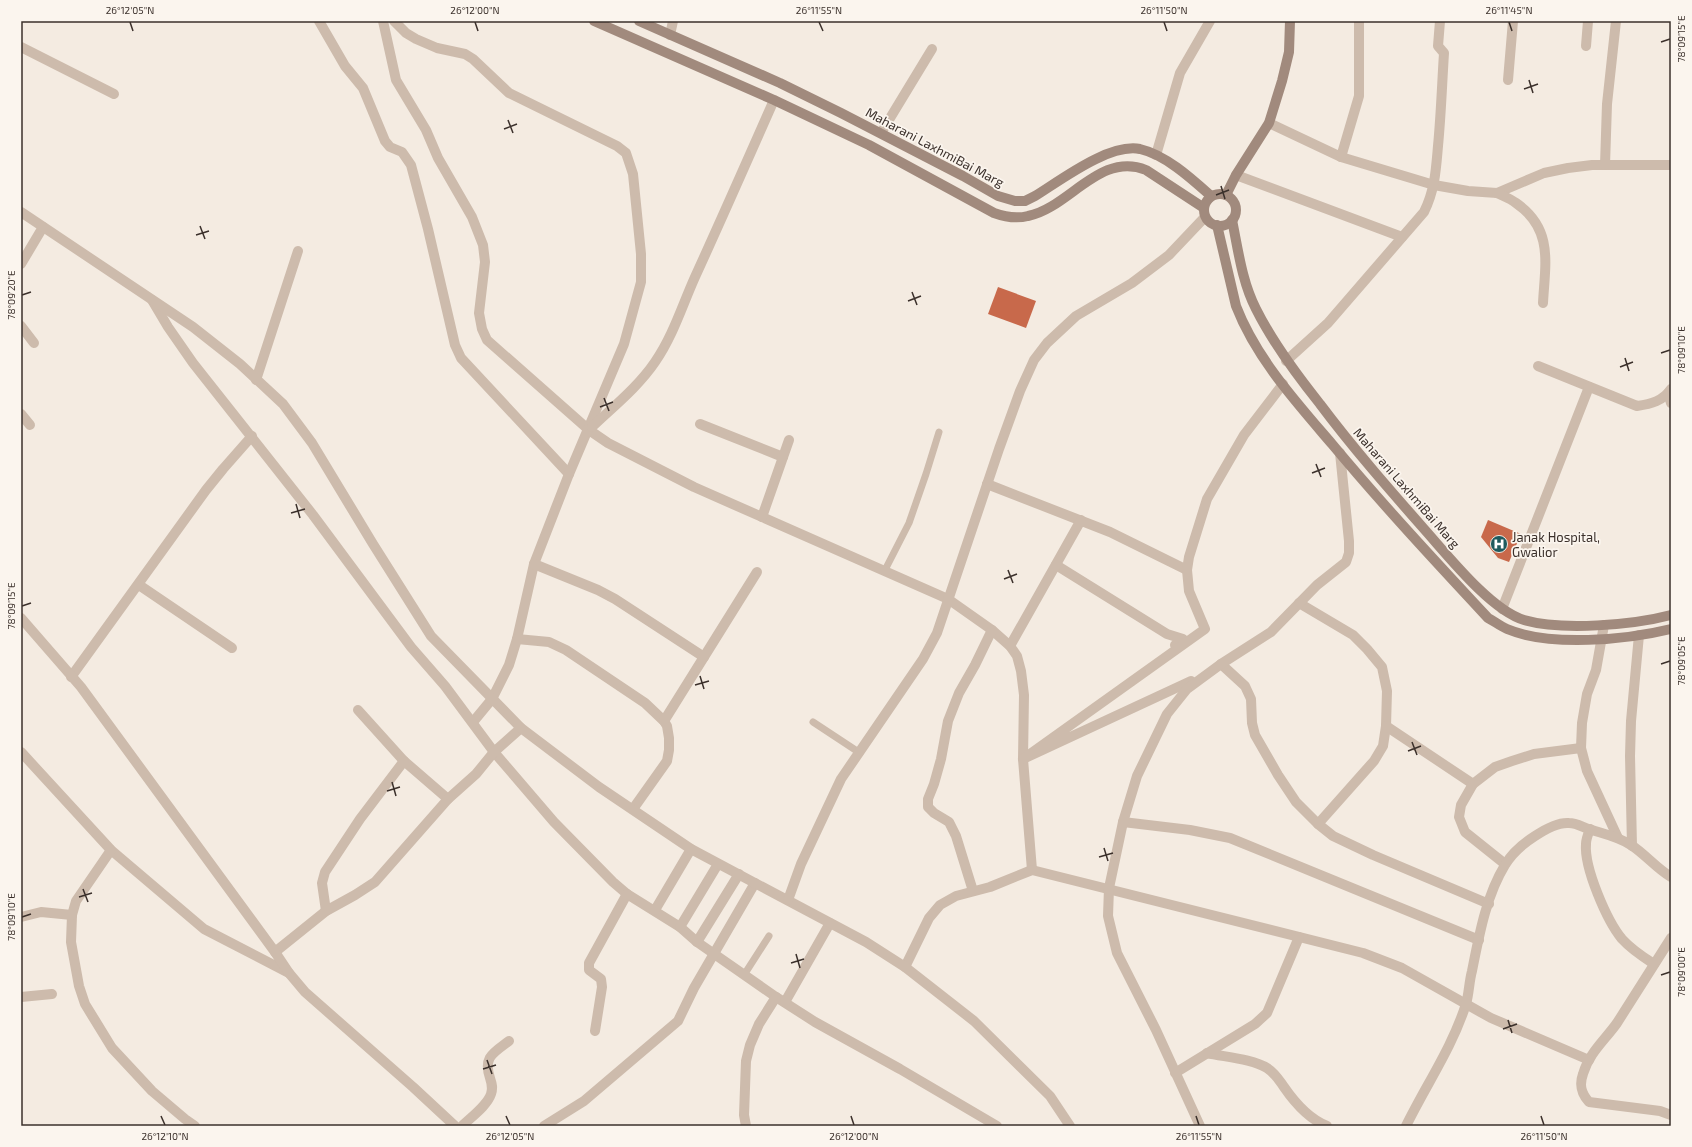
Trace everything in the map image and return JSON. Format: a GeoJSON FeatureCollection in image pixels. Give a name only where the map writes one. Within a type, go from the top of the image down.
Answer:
{"type":"FeatureCollection","features":[{"type":"Feature","properties":{"kind":"main road"},"geometry":{"type":"LineString","coordinates":[[594,21],[774,100],[869,145],[994,213],[1004,216],[1028,216],[1040,212],[1111,169],[1129,165],[1137,166],[1146,170],[1205,212],[1212,224],[1217,226],[1225,225],[1232,220],[1235,216],[1236,206],[1226,195],[1216,194],[1211,196],[1205,203],[1205,212]]}},
{"type":"Feature","properties":{"kind":"main road","name":"Maharani LaxhmiBai Marg"},"geometry":{"type":"LineString","coordinates":[[639,21],[780,84],[881,133],[998,196],[1015,201],[1025,201],[1103,155],[1120,150],[1132,149],[1140,149],[1156,155],[1190,177],[1211,196]]}},
{"type":"Feature","properties":{"kind":"main road"},"geometry":{"type":"LineString","coordinates":[[1226,195],[1236,175],[1269,123],[1289,52],[1290,21]]}},
{"type":"Feature","properties":{"kind":"main road","name":"Maharani LaxhmiBai Marg"},"geometry":{"type":"LineString","coordinates":[[1232,220],[1248,291],[1255,309],[1286,360],[1350,444],[1462,572],[1502,609],[1524,620],[1552,624],[1604,625],[1671,615]]}},
{"type":"Feature","properties":{"kind":"main road"},"geometry":{"type":"LineString","coordinates":[[1217,226],[1240,317],[1264,359],[1340,453],[1488,618],[1506,628],[1547,638],[1603,639],[1639,636],[1671,629]]}},
{"type":"Feature","properties":{"kind":"street"},"geometry":{"type":"LineString","coordinates":[[319,21],[345,66],[363,88],[385,141],[390,146],[402,152],[411,165],[428,229],[455,345],[461,358],[569,474]]}},
{"type":"Feature","properties":{"kind":"street"},"geometry":{"type":"LineString","coordinates":[[383,21],[396,80],[426,130],[438,158],[472,217],[484,245],[485,262],[479,312],[482,329],[487,340],[589,430],[608,443],[694,488],[886,570],[948,599],[992,630],[1010,646],[1017,656],[1021,671],[1024,695],[1023,759],[1032,870]]}},
{"type":"Feature","properties":{"kind":"street"},"geometry":{"type":"LineString","coordinates":[[394,21],[406,33],[416,39],[437,48],[465,54],[473,59],[509,93],[617,146],[626,153],[633,174],[641,254],[641,282],[624,344],[589,430],[569,474],[534,564],[517,639],[509,666],[492,699],[473,722]]}},
{"type":"Feature","properties":{"kind":"street"},"geometry":{"type":"LineString","coordinates":[[670,35],[673,21]]}},
{"type":"Feature","properties":{"kind":"street"},"geometry":{"type":"LineString","coordinates":[[1156,155],[1180,73],[1210,21]]}},
{"type":"Feature","properties":{"kind":"street"},"geometry":{"type":"LineString","coordinates":[[1341,157],[1359,96],[1360,21]]}},
{"type":"Feature","properties":{"kind":"street"},"geometry":{"type":"LineString","coordinates":[[1286,360],[1328,323],[1424,212],[1431,198],[1434,185],[1440,121],[1444,54],[1438,46],[1440,21]]}},
{"type":"Feature","properties":{"kind":"street"},"geometry":{"type":"LineString","coordinates":[[1508,80],[1514,21]]}},
{"type":"Feature","properties":{"kind":"street"},"geometry":{"type":"LineString","coordinates":[[1586,46],[1588,21]]}},
{"type":"Feature","properties":{"kind":"street"},"geometry":{"type":"LineString","coordinates":[[1604,165],[1607,104],[1616,21]]}},
{"type":"Feature","properties":{"kind":"street"},"geometry":{"type":"LineString","coordinates":[[21,47],[114,94]]}},
{"type":"Feature","properties":{"kind":"street"},"geometry":{"type":"LineString","coordinates":[[881,133],[932,49]]}},
{"type":"Feature","properties":{"kind":"street"},"geometry":{"type":"LineString","coordinates":[[589,430],[640,383],[670,337],[694,279],[734,194],[774,100]]}},
{"type":"Feature","properties":{"kind":"street"},"geometry":{"type":"LineString","coordinates":[[1269,123],[1341,157],[1434,185],[1497,193],[1516,202],[1534,220],[1544,241],[1543,303]]}},
{"type":"Feature","properties":{"kind":"street"},"geometry":{"type":"LineString","coordinates":[[1497,193],[1544,173],[1568,168],[1604,165],[1671,164]]}},
{"type":"Feature","properties":{"kind":"street"},"geometry":{"type":"LineString","coordinates":[[1236,175],[1402,237]]}},
{"type":"Feature","properties":{"kind":"street"},"geometry":{"type":"LineString","coordinates":[[21,212],[193,327],[283,404],[312,443],[431,636],[521,728],[599,787],[691,849],[866,942],[905,967],[974,1021],[1050,1096],[1070,1126]]}},
{"type":"Feature","properties":{"kind":"street"},"geometry":{"type":"LineString","coordinates":[[788,900],[801,864],[841,779],[923,659],[937,633],[1020,391],[1034,360],[1047,343],[1076,316],[1132,283],[1169,255],[1205,212]]}},
{"type":"Feature","properties":{"kind":"street"},"geometry":{"type":"LineString","coordinates":[[21,264],[43,227]]}},
{"type":"Feature","properties":{"kind":"street"},"geometry":{"type":"LineString","coordinates":[[256,380],[298,251]]}},
{"type":"Feature","properties":{"kind":"street"},"geometry":{"type":"LineString","coordinates":[[152,300],[168,328],[193,363],[252,436],[411,647],[445,686],[494,752],[554,822],[613,882],[627,894],[655,910],[680,927],[697,942],[744,976],[815,1022],[900,1068],[997,1126]]}},
{"type":"Feature","properties":{"kind":"street"},"geometry":{"type":"LineString","coordinates":[[21,326],[34,343]]}},
{"type":"Feature","properties":{"kind":"street"},"geometry":{"type":"LineString","coordinates":[[1538,366],[1637,406],[1650,404],[1660,400],[1670,391]]}},
{"type":"Feature","properties":{"kind":"street"},"geometry":{"type":"LineString","coordinates":[[1023,759],[1205,629],[1189,591],[1187,570],[1189,557],[1207,499],[1244,435],[1283,384]]}},
{"type":"Feature","properties":{"kind":"street"},"geometry":{"type":"LineString","coordinates":[[1502,609],[1589,387]]}},
{"type":"Feature","properties":{"kind":"street"},"geometry":{"type":"LineString","coordinates":[[1670,391],[1671,404]]}},
{"type":"Feature","properties":{"kind":"street"},"geometry":{"type":"LineString","coordinates":[[21,414],[30,425]]}},
{"type":"Feature","properties":{"kind":"street"},"geometry":{"type":"LineString","coordinates":[[700,424],[783,457]]}},
{"type":"Feature","properties":{"kind":"street"},"geometry":{"type":"LineString","coordinates":[[71,677],[139,585],[206,490],[223,468],[252,436]]}},
{"type":"Feature","properties":{"kind":"street"},"geometry":{"type":"LineString","coordinates":[[762,517],[789,440]]}},
{"type":"Feature","properties":{"kind":"street"},"geometry":{"type":"LineString","coordinates":[[1200,1126],[1117,953],[1108,916],[1109,888],[1123,822],[1137,776],[1167,714],[1187,688],[1271,632],[1329,574],[1341,568],[1346,562],[1349,553],[1349,542],[1340,453]]}},
{"type":"Feature","properties":{"kind":"street"},"geometry":{"type":"LineString","coordinates":[[987,484],[1110,532],[1187,570]]}},
{"type":"Feature","properties":{"kind":"street"},"geometry":{"type":"LineString","coordinates":[[1010,646],[1081,520]]}},
{"type":"Feature","properties":{"kind":"street"},"geometry":{"type":"LineString","coordinates":[[534,564],[598,590],[615,599],[704,657]]}},
{"type":"Feature","properties":{"kind":"street"},"geometry":{"type":"LineString","coordinates":[[1023,759],[1183,639],[1167,634],[1056,565]]}},
{"type":"Feature","properties":{"kind":"street"},"geometry":{"type":"LineString","coordinates":[[664,721],[757,572]]}},
{"type":"Feature","properties":{"kind":"street"},"geometry":{"type":"LineString","coordinates":[[139,585],[232,648]]}},
{"type":"Feature","properties":{"kind":"street"},"geometry":{"type":"LineString","coordinates":[[1299,604],[1353,635],[1367,649],[1382,668],[1387,691],[1386,726],[1383,746],[1374,761],[1318,824]]}},
{"type":"Feature","properties":{"kind":"street"},"geometry":{"type":"LineString","coordinates":[[21,618],[71,677],[164,799],[275,952],[288,974],[305,992],[413,1086],[455,1126]]}},
{"type":"Feature","properties":{"kind":"street"},"geometry":{"type":"LineString","coordinates":[[1604,625],[1603,639],[1596,670],[1587,694],[1582,723],[1581,748],[1587,772],[1618,838]]}},
{"type":"Feature","properties":{"kind":"street"},"geometry":{"type":"LineString","coordinates":[[973,891],[956,836],[949,822],[934,814],[928,807],[928,799],[941,759],[948,721],[960,693],[992,630]]}},
{"type":"Feature","properties":{"kind":"street"},"geometry":{"type":"LineString","coordinates":[[1632,846],[1630,749],[1639,636]]}},
{"type":"Feature","properties":{"kind":"street"},"geometry":{"type":"LineString","coordinates":[[517,639],[549,642],[566,650],[645,703],[664,721],[667,726],[669,738],[669,750],[666,761],[633,809]]}},
{"type":"Feature","properties":{"kind":"street"},"geometry":{"type":"LineString","coordinates":[[1221,664],[1245,686],[1251,699],[1252,723],[1255,735],[1278,775],[1296,802],[1318,824],[1333,836],[1373,855],[1489,904]]}},
{"type":"Feature","properties":{"kind":"street"},"geometry":{"type":"LineString","coordinates":[[1023,759],[1209,673]]}},
{"type":"Feature","properties":{"kind":"street"},"geometry":{"type":"LineString","coordinates":[[358,710],[404,761],[448,799]]}},
{"type":"Feature","properties":{"kind":"street"},"geometry":{"type":"LineString","coordinates":[[1386,726],[1473,784]]}},
{"type":"Feature","properties":{"kind":"street"},"geometry":{"type":"LineString","coordinates":[[275,952],[326,911],[375,882],[448,799],[476,774],[494,752],[521,728]]}},
{"type":"Feature","properties":{"kind":"street"},"geometry":{"type":"LineString","coordinates":[[1505,864],[1465,832],[1459,817],[1461,805],[1473,784],[1495,767],[1512,760],[1534,754],[1581,748]]}},
{"type":"Feature","properties":{"kind":"street"},"geometry":{"type":"LineString","coordinates":[[21,752],[112,850],[204,929],[288,974]]}},
{"type":"Feature","properties":{"kind":"street"},"geometry":{"type":"LineString","coordinates":[[326,911],[322,883],[325,872],[360,819],[404,761]]}},
{"type":"Feature","properties":{"kind":"street"},"geometry":{"type":"LineString","coordinates":[[1123,822],[1190,830],[1230,838],[1479,940]]}},
{"type":"Feature","properties":{"kind":"street"},"geometry":{"type":"LineString","coordinates":[[1406,1126],[1453,1037],[1466,1003],[1479,940],[1489,904],[1505,864],[1525,843],[1542,831],[1568,822],[1618,838],[1632,846],[1661,871],[1671,877]]}},
{"type":"Feature","properties":{"kind":"street"},"geometry":{"type":"LineString","coordinates":[[1590,829],[1586,844],[1587,859],[1592,878],[1604,905],[1622,939],[1636,952],[1654,964]]}},
{"type":"Feature","properties":{"kind":"street"},"geometry":{"type":"LineString","coordinates":[[655,910],[691,849]]}},
{"type":"Feature","properties":{"kind":"street"},"geometry":{"type":"LineString","coordinates":[[112,850],[76,901],[72,915],[71,942],[79,986],[85,1004],[112,1048],[152,1091],[195,1126]]}},
{"type":"Feature","properties":{"kind":"street"},"geometry":{"type":"LineString","coordinates":[[680,927],[718,864]]}},
{"type":"Feature","properties":{"kind":"street"},"geometry":{"type":"LineString","coordinates":[[905,967],[929,918],[940,905],[956,896],[990,886],[1032,870],[1109,888],[1363,953],[1402,968],[1497,1020],[1589,1060]]}},
{"type":"Feature","properties":{"kind":"street"},"geometry":{"type":"LineString","coordinates":[[697,942],[738,874]]}},
{"type":"Feature","properties":{"kind":"street"},"geometry":{"type":"LineString","coordinates":[[544,1126],[584,1101],[678,1021],[694,988],[755,883]]}},
{"type":"Feature","properties":{"kind":"street"},"geometry":{"type":"LineString","coordinates":[[595,1031],[602,987],[601,979],[589,970],[589,964],[627,894]]}},
{"type":"Feature","properties":{"kind":"street"},"geometry":{"type":"LineString","coordinates":[[21,917],[41,912],[72,915]]}},
{"type":"Feature","properties":{"kind":"street"},"geometry":{"type":"LineString","coordinates":[[785,1002],[830,923]]}},
{"type":"Feature","properties":{"kind":"street"},"geometry":{"type":"LineString","coordinates":[[1175,1073],[1255,1024],[1266,1013],[1299,937]]}},
{"type":"Feature","properties":{"kind":"street"},"geometry":{"type":"LineString","coordinates":[[1671,938],[1616,1024],[1593,1052],[1583,1073],[1580,1084],[1582,1095],[1588,1102],[1660,1111],[1671,1115]]}},
{"type":"Feature","properties":{"kind":"street"},"geometry":{"type":"LineString","coordinates":[[21,997],[52,994]]}},
{"type":"Feature","properties":{"kind":"street"},"geometry":{"type":"LineString","coordinates":[[746,1126],[744,1115],[746,1061],[748,1050],[758,1024],[776,997]]}},
{"type":"Feature","properties":{"kind":"street"},"geometry":{"type":"LineString","coordinates":[[462,1126],[486,1103],[491,1095],[493,1086],[487,1068],[487,1062],[493,1053],[509,1041]]}},
{"type":"Feature","properties":{"kind":"street"},"geometry":{"type":"LineString","coordinates":[[1207,1053],[1256,1063],[1268,1068],[1307,1114],[1327,1126]]}},
{"type":"Feature","properties":{"kind":"lane"},"geometry":{"type":"LineString","coordinates":[[886,570],[909,523],[926,474],[938,432]]}},
{"type":"Feature","properties":{"kind":"lane"},"geometry":{"type":"LineString","coordinates":[[813,722],[860,753]]}},
{"type":"Feature","properties":{"kind":"lane"},"geometry":{"type":"LineString","coordinates":[[744,976],[769,936]]}},
{"type":"Feature","properties":{"kind":"building"},"geometry":{"type":"Polygon","coordinates":[[[998,287],[1036,301],[1026,328],[988,314],[998,287]]]}},
{"type":"Feature","properties":{"kind":"building"},"geometry":{"type":"Polygon","coordinates":[[[1488,520],[1521,534],[1509,562],[1498,558],[1481,537],[1488,520]]]}},
{"type":"Feature","properties":{"kind":"place","name":"Janak Hospital, Gwalior"},"geometry":{"type":"Point","coordinates":[1499,544]}}]}
